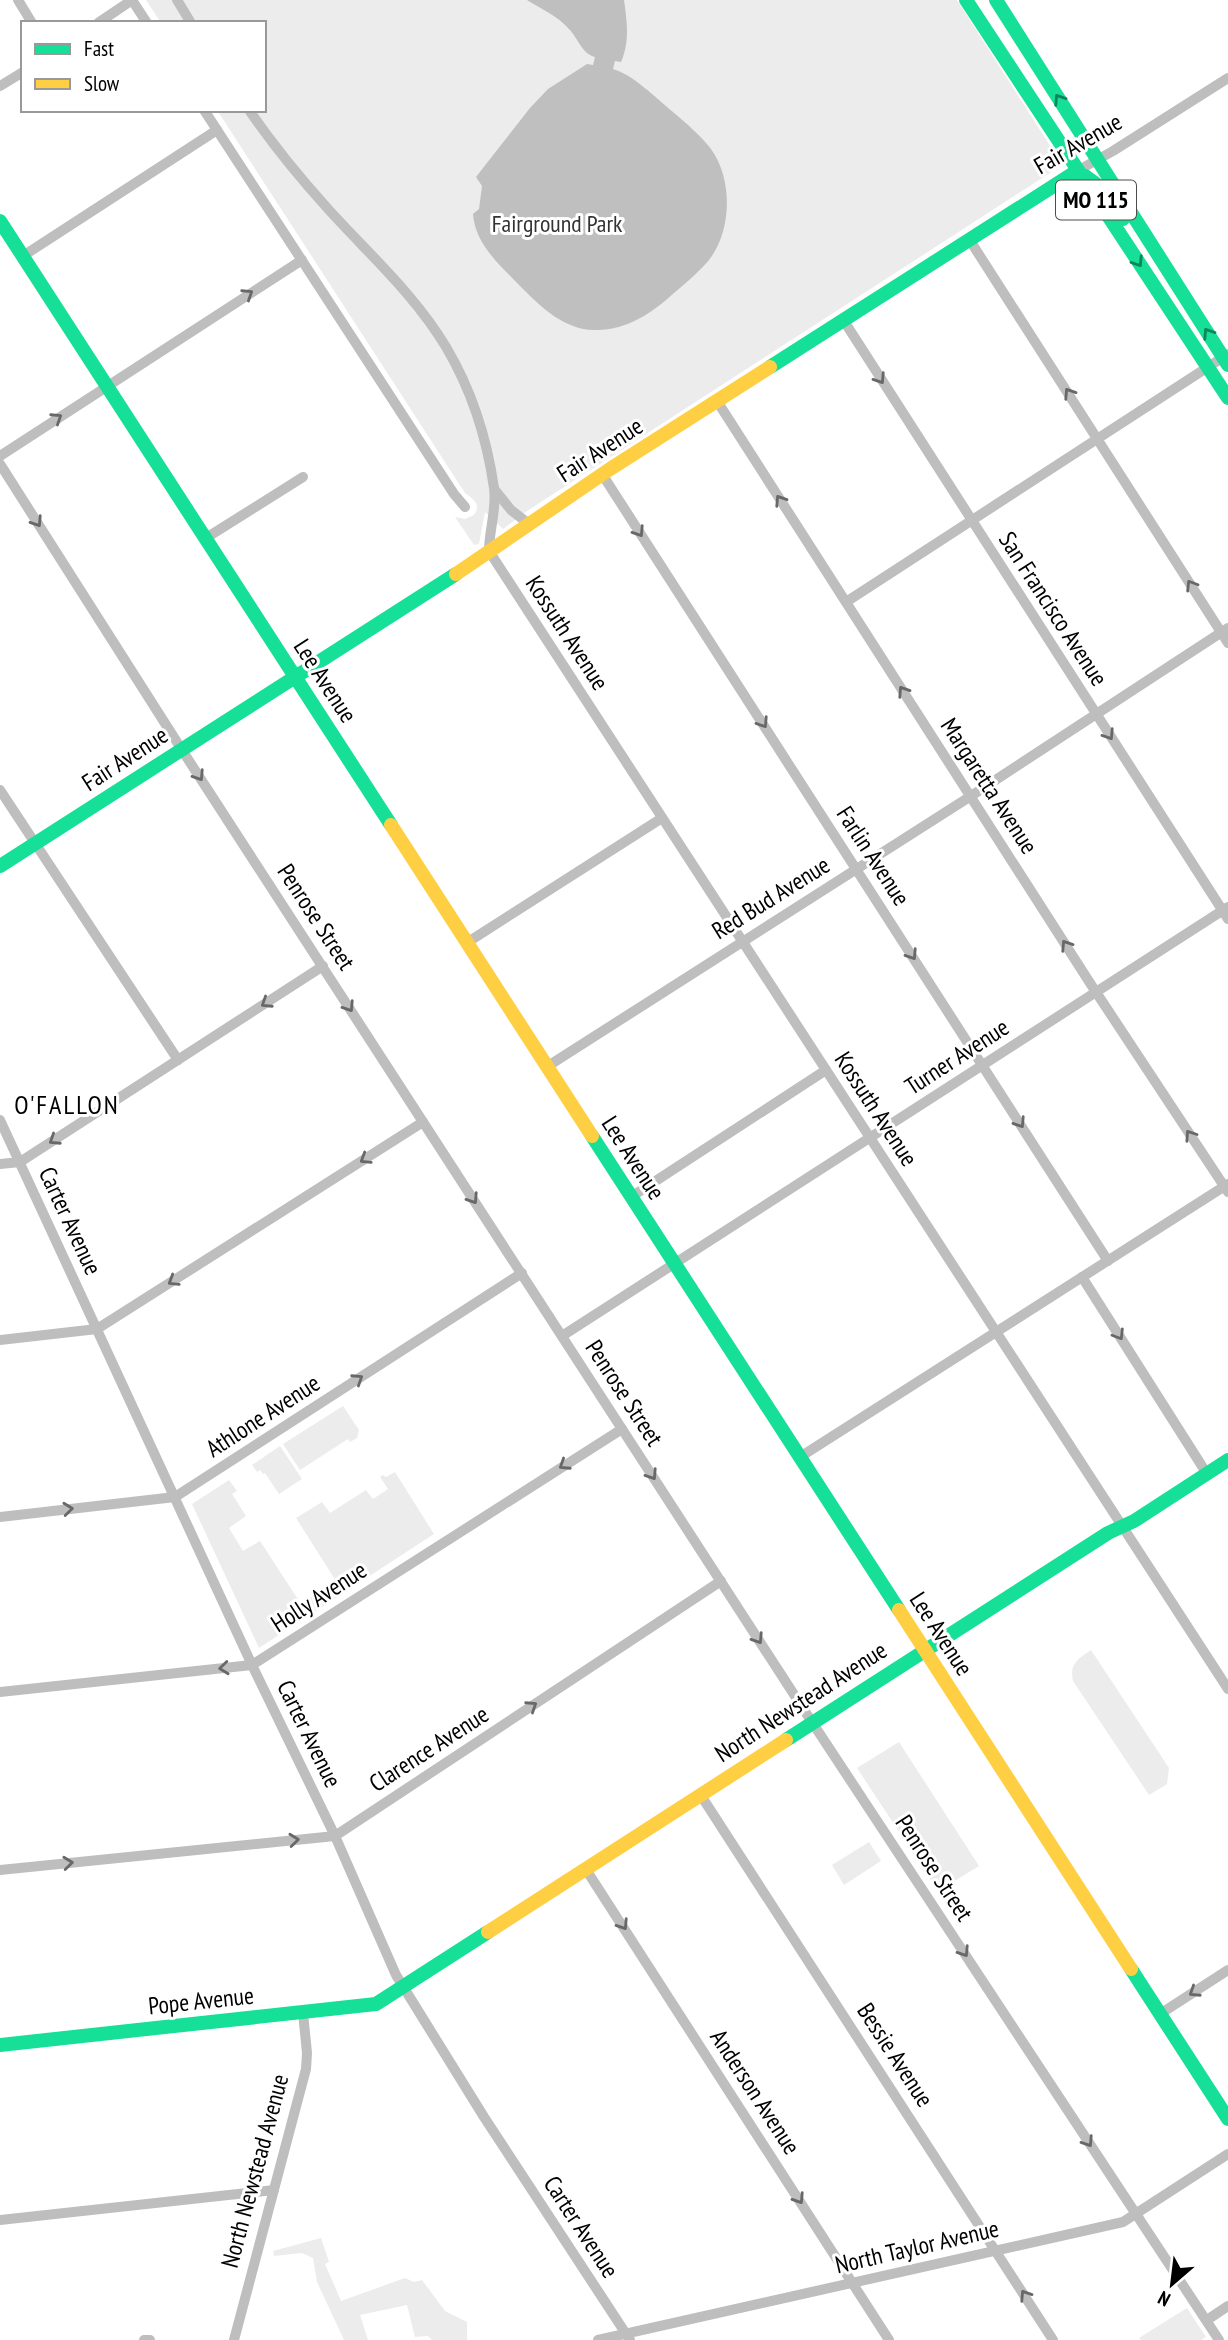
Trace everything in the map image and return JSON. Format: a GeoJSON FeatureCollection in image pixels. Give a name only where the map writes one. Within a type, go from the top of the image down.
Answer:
{"type":"FeatureCollection","features":[{"type":"Feature","properties":{"kind":"street"},"geometry":{"type":"LineString","coordinates":[[18,0],[31,21]]}},
{"type":"Feature","properties":{"kind":"street"},"geometry":{"type":"LineString","coordinates":[[101,21],[132,0],[146,21]]}},
{"type":"Feature","properties":{"kind":"street"},"geometry":{"type":"LineString","coordinates":[[177,0],[190,21]]}},
{"type":"Feature","properties":{"kind":"street","name":"MO 115"},"geometry":{"type":"LineString","coordinates":[[966,0],[1228,398]]}},
{"type":"Feature","properties":{"kind":"street","name":"MO 115"},"geometry":{"type":"LineString","coordinates":[[996,0],[1226,359]]}},
{"type":"Feature","properties":{"kind":"street"},"geometry":{"type":"LineString","coordinates":[[1007,63],[1035,91],[1073,144],[1098,159]]}},
{"type":"Feature","properties":{"kind":"street"},"geometry":{"type":"LineString","coordinates":[[0,86],[21,73]]}},
{"type":"Feature","properties":{"kind":"street","name":"Fair Avenue"},"geometry":{"type":"LineString","coordinates":[[0,866],[969,239],[1228,78]]}},
{"type":"Feature","properties":{"kind":"street"},"geometry":{"type":"LineString","coordinates":[[205,112],[465,507]]}},
{"type":"Feature","properties":{"kind":"street"},"geometry":{"type":"LineString","coordinates":[[249,112],[283,158],[423,313],[446,348],[466,386],[480,425],[495,491],[489,551]]}},
{"type":"Feature","properties":{"kind":"street"},"geometry":{"type":"LineString","coordinates":[[23,256],[217,130]]}},
{"type":"Feature","properties":{"kind":"street"},"geometry":{"type":"LineString","coordinates":[[1077,171],[1103,189],[1142,245],[1170,274]]}},
{"type":"Feature","properties":{"kind":"street","name":"Lee Avenue"},"geometry":{"type":"LineString","coordinates":[[0,220],[1228,2119]]}},
{"type":"Feature","properties":{"kind":"street"},"geometry":{"type":"LineString","coordinates":[[969,239],[1225,630],[1228,643]]}},
{"type":"Feature","properties":{"kind":"street"},"geometry":{"type":"LineString","coordinates":[[0,456],[302,260]]}},
{"type":"Feature","properties":{"kind":"street","name":"San Francisco Avenue"},"geometry":{"type":"LineString","coordinates":[[844,321],[1226,912]]}},
{"type":"Feature","properties":{"kind":"street"},"geometry":{"type":"LineString","coordinates":[[846,602],[1097,437],[1207,367],[1226,359]]}},
{"type":"Feature","properties":{"kind":"street","name":"Margaretta Avenue"},"geometry":{"type":"LineString","coordinates":[[717,401],[1096,992],[1227,1187]]}},
{"type":"Feature","properties":{"kind":"street","name":"Penrose Street"},"geometry":{"type":"LineString","coordinates":[[0,464],[182,750],[812,1722],[1219,2340]]}},
{"type":"Feature","properties":{"kind":"street","name":"Farlin Avenue"},"geometry":{"type":"LineString","coordinates":[[603,474],[1108,1261]]}},
{"type":"Feature","properties":{"kind":"street"},"geometry":{"type":"LineString","coordinates":[[206,538],[303,477]]}},
{"type":"Feature","properties":{"kind":"street"},"geometry":{"type":"LineString","coordinates":[[495,491],[529,524]]}},
{"type":"Feature","properties":{"kind":"street","name":"Kossuth Avenue"},"geometry":{"type":"LineString","coordinates":[[489,551],[1228,1689]]}},
{"type":"Feature","properties":{"kind":"street","name":"Red Bud Avenue"},"geometry":{"type":"LineString","coordinates":[[548,1066],[1225,630]]}},
{"type":"Feature","properties":{"kind":"street"},"geometry":{"type":"LineString","coordinates":[[0,790],[178,1060]]}},
{"type":"Feature","properties":{"kind":"street"},"geometry":{"type":"LineString","coordinates":[[468,942],[662,818]]}},
{"type":"Feature","properties":{"kind":"street","name":"Turner Avenue"},"geometry":{"type":"LineString","coordinates":[[674,1264],[1096,992],[1226,912]]}},
{"type":"Feature","properties":{"kind":"street"},"geometry":{"type":"LineString","coordinates":[[0,1164],[20,1162],[323,966]]}},
{"type":"Feature","properties":{"kind":"street"},"geometry":{"type":"LineString","coordinates":[[631,1197],[826,1070]]}},
{"type":"Feature","properties":{"kind":"street","name":"Carter Avenue"},"geometry":{"type":"LineString","coordinates":[[0,1120],[252,1665],[335,1836],[402,1987],[628,2337]]}},
{"type":"Feature","properties":{"kind":"street"},"geometry":{"type":"LineString","coordinates":[[0,1340],[97,1329],[423,1122]]}},
{"type":"Feature","properties":{"kind":"street"},"geometry":{"type":"LineString","coordinates":[[800,1457],[1227,1187]]}},
{"type":"Feature","properties":{"kind":"street"},"geometry":{"type":"LineString","coordinates":[[562,1336],[674,1264]]}},
{"type":"Feature","properties":{"kind":"street","name":"Athlone Avenue"},"geometry":{"type":"LineString","coordinates":[[0,1517],[176,1497],[522,1273]]}},
{"type":"Feature","properties":{"kind":"street"},"geometry":{"type":"LineString","coordinates":[[1082,1277],[1207,1474]]}},
{"type":"Feature","properties":{"kind":"street","name":"Holly Avenue"},"geometry":{"type":"LineString","coordinates":[[0,1692],[252,1665],[622,1429]]}},
{"type":"Feature","properties":{"kind":"street","name":"North Newstead Avenue"},"geometry":{"type":"LineString","coordinates":[[402,1987],[924,1650],[1228,1460]]}},
{"type":"Feature","properties":{"kind":"street","name":"Clarence Avenue"},"geometry":{"type":"LineString","coordinates":[[0,1870],[335,1836],[721,1581]]}},
{"type":"Feature","properties":{"kind":"street","name":"Bessie Avenue"},"geometry":{"type":"LineString","coordinates":[[700,1794],[1054,2340]]}},
{"type":"Feature","properties":{"kind":"street","name":"Anderson Avenue"},"geometry":{"type":"LineString","coordinates":[[585,1868],[889,2340]]}},
{"type":"Feature","properties":{"kind":"street"},"geometry":{"type":"LineString","coordinates":[[1160,2014],[1228,1970]]}},
{"type":"Feature","properties":{"kind":"street","name":"Pope Avenue"},"geometry":{"type":"LineString","coordinates":[[0,2045],[370,2006],[402,1987]]}},
{"type":"Feature","properties":{"kind":"street","name":"North Newstead Avenue"},"geometry":{"type":"LineString","coordinates":[[234,2340],[306,2069],[303,2013]]}},
{"type":"Feature","properties":{"kind":"street","name":"North Taylor Avenue"},"geometry":{"type":"LineString","coordinates":[[598,2340],[628,2337],[1123,2222],[1228,2154]]}},
{"type":"Feature","properties":{"kind":"street"},"geometry":{"type":"LineString","coordinates":[[0,2220],[274,2190]]}},
{"type":"Feature","properties":{"kind":"street"},"geometry":{"type":"LineString","coordinates":[[1207,2320],[1228,2306]]}},
{"type":"Feature","properties":{"kind":"green space","name":"Fairground Park"},"geometry":{"type":"Polygon","coordinates":[[[146,0],[957,0],[1056,155],[1058,163],[1053,171],[503,529],[485,512],[479,544],[474,545],[455,517],[465,519],[474,515],[476,502],[465,493],[218,112],[266,112],[266,21],[160,21],[146,0]]]}},
{"type":"Feature","properties":{"kind":"green space"},"geometry":{"type":"Polygon","coordinates":[[[343,1406],[359,1430],[357,1438],[350,1442],[348,1439],[300,1470],[283,1444],[343,1406]]]}},
{"type":"Feature","properties":{"kind":"green space"},"geometry":{"type":"Polygon","coordinates":[[[280,1446],[302,1479],[279,1494],[265,1473],[260,1470],[257,1472],[252,1465],[280,1446]]]}},
{"type":"Feature","properties":{"kind":"green space"},"geometry":{"type":"Polygon","coordinates":[[[395,1472],[434,1534],[259,1648],[192,1504],[229,1480],[237,1491],[232,1494],[246,1516],[229,1528],[243,1551],[260,1541],[301,1604],[336,1581],[296,1518],[322,1502],[330,1513],[366,1490],[373,1499],[388,1489],[380,1477],[395,1472]]]}},
{"type":"Feature","properties":{"kind":"green space"},"geometry":{"type":"Polygon","coordinates":[[[1091,1650],[1169,1768],[1167,1784],[1149,1795],[1073,1681],[1074,1666],[1091,1650]]]}},
{"type":"Feature","properties":{"kind":"green space"},"geometry":{"type":"Polygon","coordinates":[[[899,1742],[979,1866],[938,1891],[857,1768],[899,1742]]]}},
{"type":"Feature","properties":{"kind":"green space"},"geometry":{"type":"Polygon","coordinates":[[[869,1842],[881,1861],[844,1885],[832,1865],[869,1842]]]}},
{"type":"Feature","properties":{"kind":"green space"},"geometry":{"type":"Polygon","coordinates":[[[321,2238],[329,2262],[325,2264],[341,2301],[405,2278],[414,2282],[422,2280],[445,2311],[467,2322],[467,2340],[415,2337],[407,2305],[360,2315],[368,2340],[344,2340],[317,2282],[313,2258],[302,2253],[274,2256],[273,2251],[321,2238]]]}},
{"type":"Feature","properties":{"kind":"green space"},"geometry":{"type":"Polygon","coordinates":[[[1187,2308],[1206,2337],[1201,2340],[1139,2338],[1187,2308]]]}},
{"type":"Feature","properties":{"kind":"shaded area"},"geometry":{"type":"Polygon","coordinates":[[[527,0],[624,0],[626,47],[621,62],[615,61],[613,69],[636,81],[693,129],[711,149],[723,175],[726,220],[717,248],[692,277],[657,307],[628,324],[594,330],[563,322],[545,310],[498,264],[484,246],[475,225],[473,214],[479,209],[482,186],[476,177],[548,89],[587,64],[593,65],[595,57],[587,53],[560,20],[527,0]]]}},
{"type":"Feature","properties":{"kind":"traffic: fast"},"geometry":{"type":"LineString","coordinates":[[966,0],[1228,398]]}},
{"type":"Feature","properties":{"kind":"traffic: fast"},"geometry":{"type":"LineString","coordinates":[[996,0],[1228,365]]}},
{"type":"Feature","properties":{"kind":"traffic: fast"},"geometry":{"type":"LineString","coordinates":[[770,367],[1077,171]]}},
{"type":"Feature","properties":{"kind":"traffic: fast"},"geometry":{"type":"LineString","coordinates":[[1085,176],[1103,189],[1123,219]]}},
{"type":"Feature","properties":{"kind":"traffic: fast"},"geometry":{"type":"LineString","coordinates":[[0,221],[391,825]]}},
{"type":"Feature","properties":{"kind":"traffic: fast"},"geometry":{"type":"LineString","coordinates":[[0,866],[456,574]]}},
{"type":"Feature","properties":{"kind":"traffic: fast"},"geometry":{"type":"LineString","coordinates":[[592,1136],[899,1610]]}},
{"type":"Feature","properties":{"kind":"traffic: fast"},"geometry":{"type":"LineString","coordinates":[[786,1740],[1108,1533],[1134,1521],[1228,1460]]}},
{"type":"Feature","properties":{"kind":"traffic: fast"},"geometry":{"type":"LineString","coordinates":[[0,2045],[376,2004],[488,1932]]}},
{"type":"Feature","properties":{"kind":"traffic: fast"},"geometry":{"type":"LineString","coordinates":[[1131,1969],[1228,2119]]}},
{"type":"Feature","properties":{"kind":"traffic: slow"},"geometry":{"type":"LineString","coordinates":[[456,574],[610,469],[770,367]]}},
{"type":"Feature","properties":{"kind":"traffic: slow"},"geometry":{"type":"LineString","coordinates":[[391,825],[592,1136]]}},
{"type":"Feature","properties":{"kind":"traffic: slow"},"geometry":{"type":"LineString","coordinates":[[899,1610],[1131,1969]]}},
{"type":"Feature","properties":{"kind":"traffic: slow"},"geometry":{"type":"LineString","coordinates":[[488,1932],[786,1740]]}},
{"type":"Feature","properties":{"kind":"district","name":"O'FALLON"},"geometry":{"type":"Point","coordinates":[67,1105]}}]}
